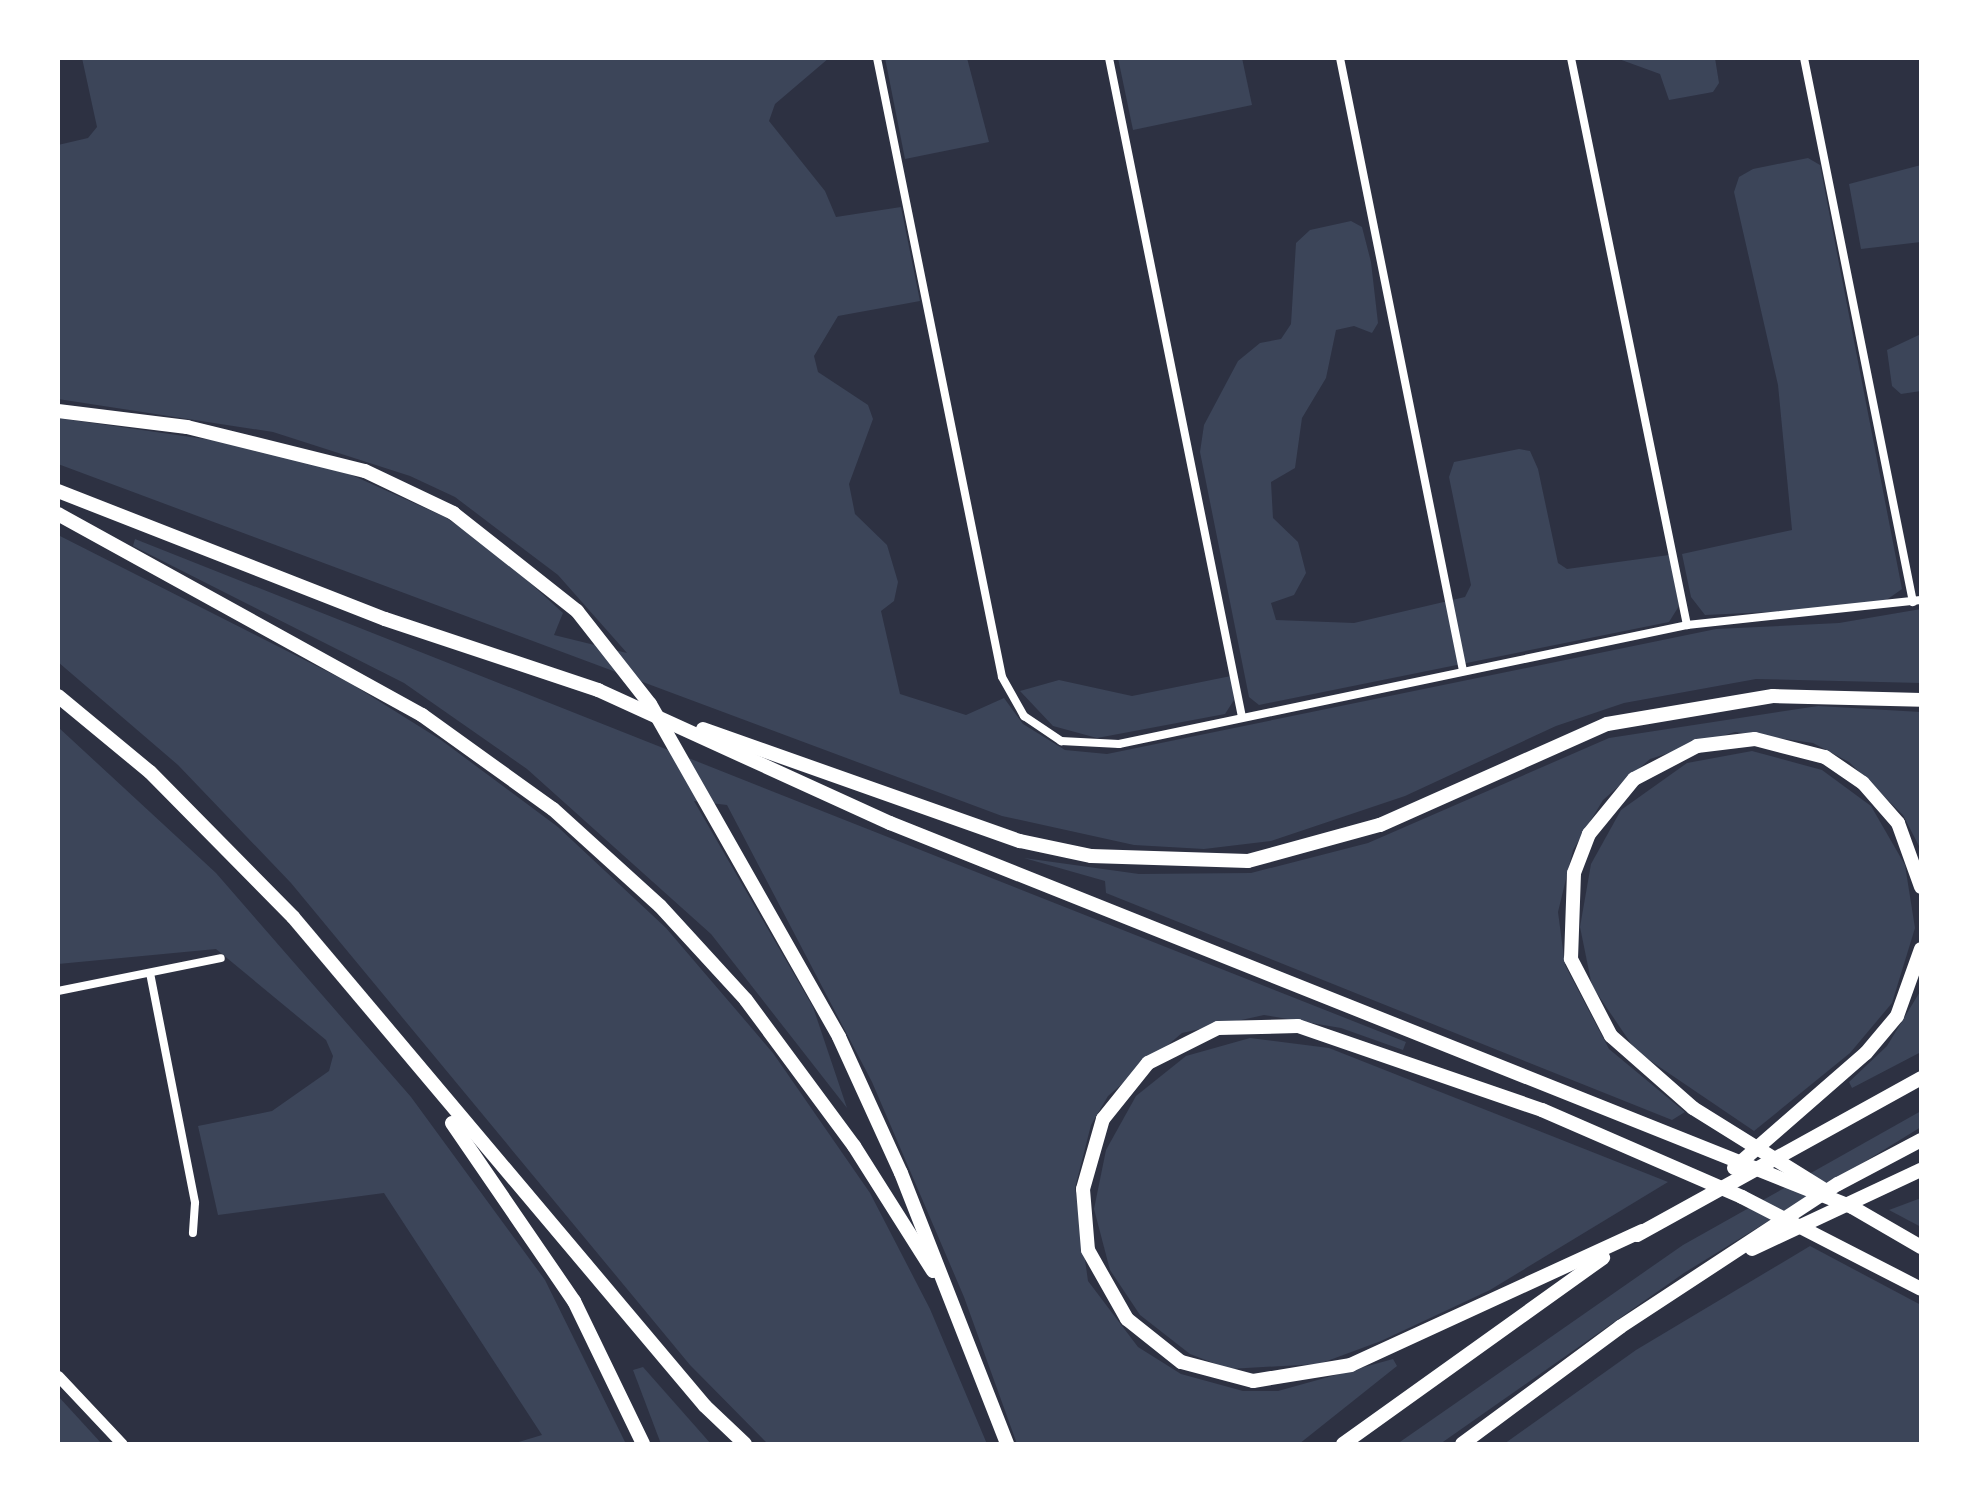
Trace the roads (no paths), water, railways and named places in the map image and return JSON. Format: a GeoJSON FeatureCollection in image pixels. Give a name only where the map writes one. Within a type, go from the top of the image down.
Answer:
{"type":"FeatureCollection","features":[{"type":"Feature","properties":{"kind":"highway"},"geometry":{"type":"LineString","coordinates":[[58,411],[187,427],[365,471],[453,513],[577,611],[650,704],[720,821],[839,1037],[953,1302],[1007,1444]]}},
{"type":"Feature","properties":{"kind":"highway"},"geometry":{"type":"LineString","coordinates":[[58,491],[385,619],[598,690],[1020,841],[1091,856],[1248,861],[1380,825],[1527,755],[1622,721],[1773,696],[1921,700]]}},
{"type":"Feature","properties":{"kind":"highway"},"geometry":{"type":"LineString","coordinates":[[58,514],[422,715],[553,809],[660,906],[746,1000],[854,1146],[953,1302]]}},
{"type":"Feature","properties":{"kind":"highway"},"geometry":{"type":"LineString","coordinates":[[598,690],[890,823],[1852,1207]]}},
{"type":"Feature","properties":{"kind":"highway"},"geometry":{"type":"LineString","coordinates":[[58,696],[150,772],[282,906],[405,1053],[745,1444]]}},
{"type":"Feature","properties":{"kind":"highway"},"geometry":{"type":"LineString","coordinates":[[1921,887],[1898,823],[1863,783],[1825,757],[1727,740],[1673,755],[1626,787],[1589,834],[1574,873],[1571,959],[1611,1036],[1693,1108],[1921,1247]]}},
{"type":"Feature","properties":{"kind":"highway"},"geometry":{"type":"LineString","coordinates":[[1698,1198],[1866,1053],[1897,1016],[1921,949]]}},
{"type":"Feature","properties":{"kind":"highway"},"geometry":{"type":"LineString","coordinates":[[1642,1231],[1351,1365],[1253,1381],[1204,1371],[1142,1334],[1098,1276],[1084,1226],[1088,1153],[1123,1088],[1183,1041],[1257,1022],[1340,1039],[1542,1110],[1882,1264],[1921,1289]]}},
{"type":"Feature","properties":{"kind":"highway"},"geometry":{"type":"LineString","coordinates":[[405,1053],[574,1301],[643,1444]]}},
{"type":"Feature","properties":{"kind":"highway"},"geometry":{"type":"LineString","coordinates":[[1343,1444],[1642,1231],[1921,1078]]}},
{"type":"Feature","properties":{"kind":"highway"},"geometry":{"type":"LineString","coordinates":[[1462,1444],[1568,1362],[1838,1184],[1921,1140]]}},
{"type":"Feature","properties":{"kind":"highway"},"geometry":{"type":"LineString","coordinates":[[1733,1256],[1921,1170]]}},
{"type":"Feature","properties":{"kind":"main road"},"geometry":{"type":"LineString","coordinates":[[58,1376],[122,1444]]}},
{"type":"Feature","properties":{"kind":"street"},"geometry":{"type":"LineString","coordinates":[[877,58],[1002,677],[1024,716],[1061,741],[1119,744],[1687,625],[1917,601],[1804,58]]}},
{"type":"Feature","properties":{"kind":"street"},"geometry":{"type":"LineString","coordinates":[[1109,58],[1242,717]]}},
{"type":"Feature","properties":{"kind":"street"},"geometry":{"type":"LineString","coordinates":[[1340,58],[1463,671]]}},
{"type":"Feature","properties":{"kind":"street"},"geometry":{"type":"LineString","coordinates":[[1571,58],[1687,625]]}},
{"type":"Feature","properties":{"kind":"street"},"geometry":{"type":"LineString","coordinates":[[58,991],[221,958]]}},
{"type":"Feature","properties":{"kind":"street"},"geometry":{"type":"LineString","coordinates":[[150,973],[195,1203],[193,1233]]}}]}
